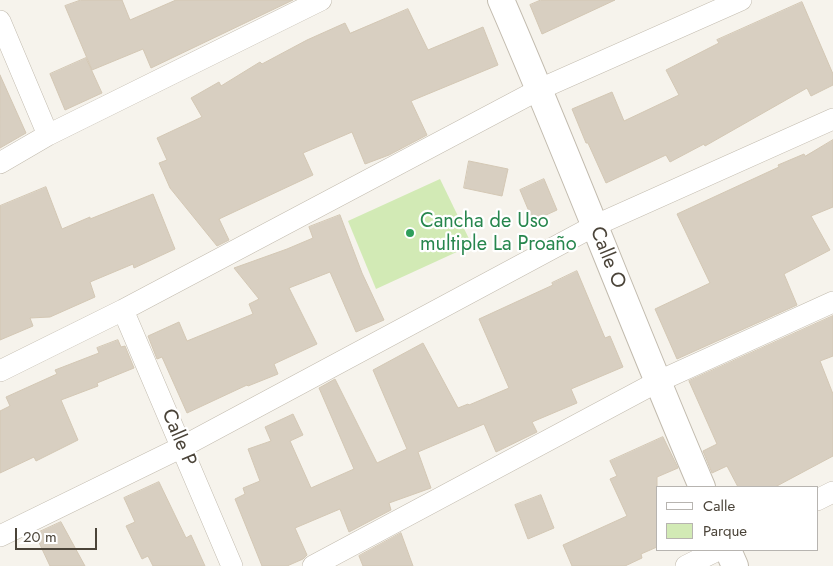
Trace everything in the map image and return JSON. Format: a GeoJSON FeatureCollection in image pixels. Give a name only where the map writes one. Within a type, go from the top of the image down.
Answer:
{"type":"FeatureCollection","features":[{"type":"Feature","properties":{"kind":"street"},"geometry":{"type":"LineString","coordinates":[[0,163],[48,135],[321,0]]}},
{"type":"Feature","properties":{"kind":"street","name":"Calle O"},"geometry":{"type":"LineString","coordinates":[[502,0],[540,89],[657,382],[702,486]]}},
{"type":"Feature","properties":{"kind":"street"},"geometry":{"type":"LineString","coordinates":[[0,371],[123,310],[540,89],[741,0]]}},
{"type":"Feature","properties":{"kind":"street"},"geometry":{"type":"LineString","coordinates":[[0,21],[48,135]]}},
{"type":"Feature","properties":{"kind":"street"},"geometry":{"type":"LineString","coordinates":[[0,536],[182,447],[594,226],[833,119]]}},
{"type":"Feature","properties":{"kind":"street"},"geometry":{"type":"LineString","coordinates":[[313,566],[657,382],[833,302]]}},
{"type":"Feature","properties":{"kind":"street","name":"Calle P"},"geometry":{"type":"LineString","coordinates":[[123,310],[232,566]]}},
{"type":"Feature","properties":{"kind":"street"},"geometry":{"type":"LineString","coordinates":[[818,500],[833,492]]}},
{"type":"Feature","properties":{"kind":"street"},"geometry":{"type":"LineString","coordinates":[[686,566],[716,551]]}},
{"type":"Feature","properties":{"kind":"street"},"geometry":{"type":"LineString","coordinates":[[728,551],[735,566]]}},
{"type":"Feature","properties":{"kind":"green space","name":"Cancha de Uso multiple La Proaño"},"geometry":{"type":"Polygon","coordinates":[[[440,179],[472,245],[376,289],[348,221],[440,179]]]}},
{"type":"Feature","properties":{"kind":"building"},"geometry":{"type":"Polygon","coordinates":[[[81,0],[122,0],[130,20],[176,0],[293,0],[151,68],[143,49],[92,70],[65,6],[81,0]]]}},
{"type":"Feature","properties":{"kind":"building"},"geometry":{"type":"Polygon","coordinates":[[[541,0],[615,0],[542,34],[530,5],[541,0]]]}},
{"type":"Feature","properties":{"kind":"building"},"geometry":{"type":"Polygon","coordinates":[[[802,2],[833,74],[833,85],[811,96],[807,88],[705,146],[704,144],[670,162],[666,155],[606,183],[572,109],[612,92],[624,121],[679,95],[666,70],[719,43],[717,40],[802,2]]]}},
{"type":"Feature","properties":{"kind":"building"},"geometry":{"type":"Polygon","coordinates":[[[408,9],[428,50],[483,27],[498,65],[411,101],[427,135],[389,155],[365,164],[352,132],[303,153],[313,175],[219,219],[229,240],[217,246],[170,188],[159,163],[167,160],[157,138],[202,117],[191,98],[219,82],[221,86],[260,62],[262,64],[307,40],[345,23],[350,33],[408,9]]]}},
{"type":"Feature","properties":{"kind":"building"},"geometry":{"type":"Polygon","coordinates":[[[86,58],[102,93],[65,110],[50,74],[86,58]]]}},
{"type":"Feature","properties":{"kind":"building"},"geometry":{"type":"Polygon","coordinates":[[[0,75],[26,133],[0,148],[0,75]]]}},
{"type":"Feature","properties":{"kind":"building"},"geometry":{"type":"Polygon","coordinates":[[[833,140],[833,207],[811,216],[830,250],[784,274],[797,305],[677,359],[655,309],[710,283],[677,214],[779,167],[778,165],[804,154],[805,156],[833,140]]]}},
{"type":"Feature","properties":{"kind":"building"},"geometry":{"type":"Polygon","coordinates":[[[469,161],[508,169],[502,196],[464,188],[469,161]]]}},
{"type":"Feature","properties":{"kind":"building"},"geometry":{"type":"Polygon","coordinates":[[[544,179],[557,210],[533,221],[520,190],[544,179]]]}},
{"type":"Feature","properties":{"kind":"building"},"geometry":{"type":"Polygon","coordinates":[[[46,187],[62,229],[153,194],[175,249],[134,268],[133,264],[90,282],[95,297],[50,317],[30,318],[33,326],[0,340],[0,206],[46,187]]]}},
{"type":"Feature","properties":{"kind":"building"},"geometry":{"type":"Polygon","coordinates":[[[340,215],[362,273],[384,320],[356,332],[330,272],[289,288],[317,344],[274,364],[278,374],[247,385],[187,413],[162,357],[157,359],[148,336],[179,322],[187,341],[253,314],[249,304],[259,299],[234,268],[313,238],[309,227],[340,215]]]}},
{"type":"Feature","properties":{"kind":"building"},"geometry":{"type":"Polygon","coordinates":[[[577,271],[605,338],[610,336],[623,367],[571,389],[577,403],[532,422],[537,432],[496,452],[484,424],[418,452],[431,488],[389,503],[391,510],[349,532],[340,509],[295,528],[307,555],[303,559],[287,566],[262,566],[235,499],[245,494],[243,488],[260,481],[248,449],[271,441],[265,427],[293,414],[303,435],[290,441],[311,488],[354,469],[319,388],[335,379],[377,463],[407,449],[373,370],[423,343],[458,408],[509,388],[479,319],[553,285],[552,283],[577,271]]]}},
{"type":"Feature","properties":{"kind":"building"},"geometry":{"type":"Polygon","coordinates":[[[833,316],[833,356],[820,361],[833,394],[833,456],[777,486],[737,486],[727,466],[712,473],[703,451],[717,444],[689,381],[833,316]]]}},
{"type":"Feature","properties":{"kind":"building"},"geometry":{"type":"Polygon","coordinates":[[[118,340],[121,347],[125,346],[134,368],[97,383],[98,386],[61,400],[78,440],[36,461],[34,457],[0,473],[0,411],[10,406],[6,397],[57,374],[55,370],[99,353],[97,348],[118,340]]]}},
{"type":"Feature","properties":{"kind":"building"},"geometry":{"type":"Polygon","coordinates":[[[663,437],[678,468],[657,477],[656,547],[641,554],[642,558],[625,566],[572,566],[563,545],[627,516],[610,479],[617,476],[610,461],[663,437]]]}},
{"type":"Feature","properties":{"kind":"building"},"geometry":{"type":"Polygon","coordinates":[[[159,482],[186,538],[191,535],[205,566],[153,566],[148,556],[142,559],[126,526],[135,522],[124,498],[159,482]]]}},
{"type":"Feature","properties":{"kind":"building"},"geometry":{"type":"Polygon","coordinates":[[[541,495],[554,528],[528,539],[515,505],[541,495]]]}},
{"type":"Feature","properties":{"kind":"building"},"geometry":{"type":"Polygon","coordinates":[[[61,522],[85,566],[50,566],[35,534],[61,522]]]}},
{"type":"Feature","properties":{"kind":"building"},"geometry":{"type":"Polygon","coordinates":[[[401,533],[413,566],[363,566],[359,556],[401,533]]]}},
{"type":"Feature","properties":{"kind":"place","name":"Cancha de Uso multiple La Proaño"},"geometry":{"type":"Point","coordinates":[410,233]}}]}
